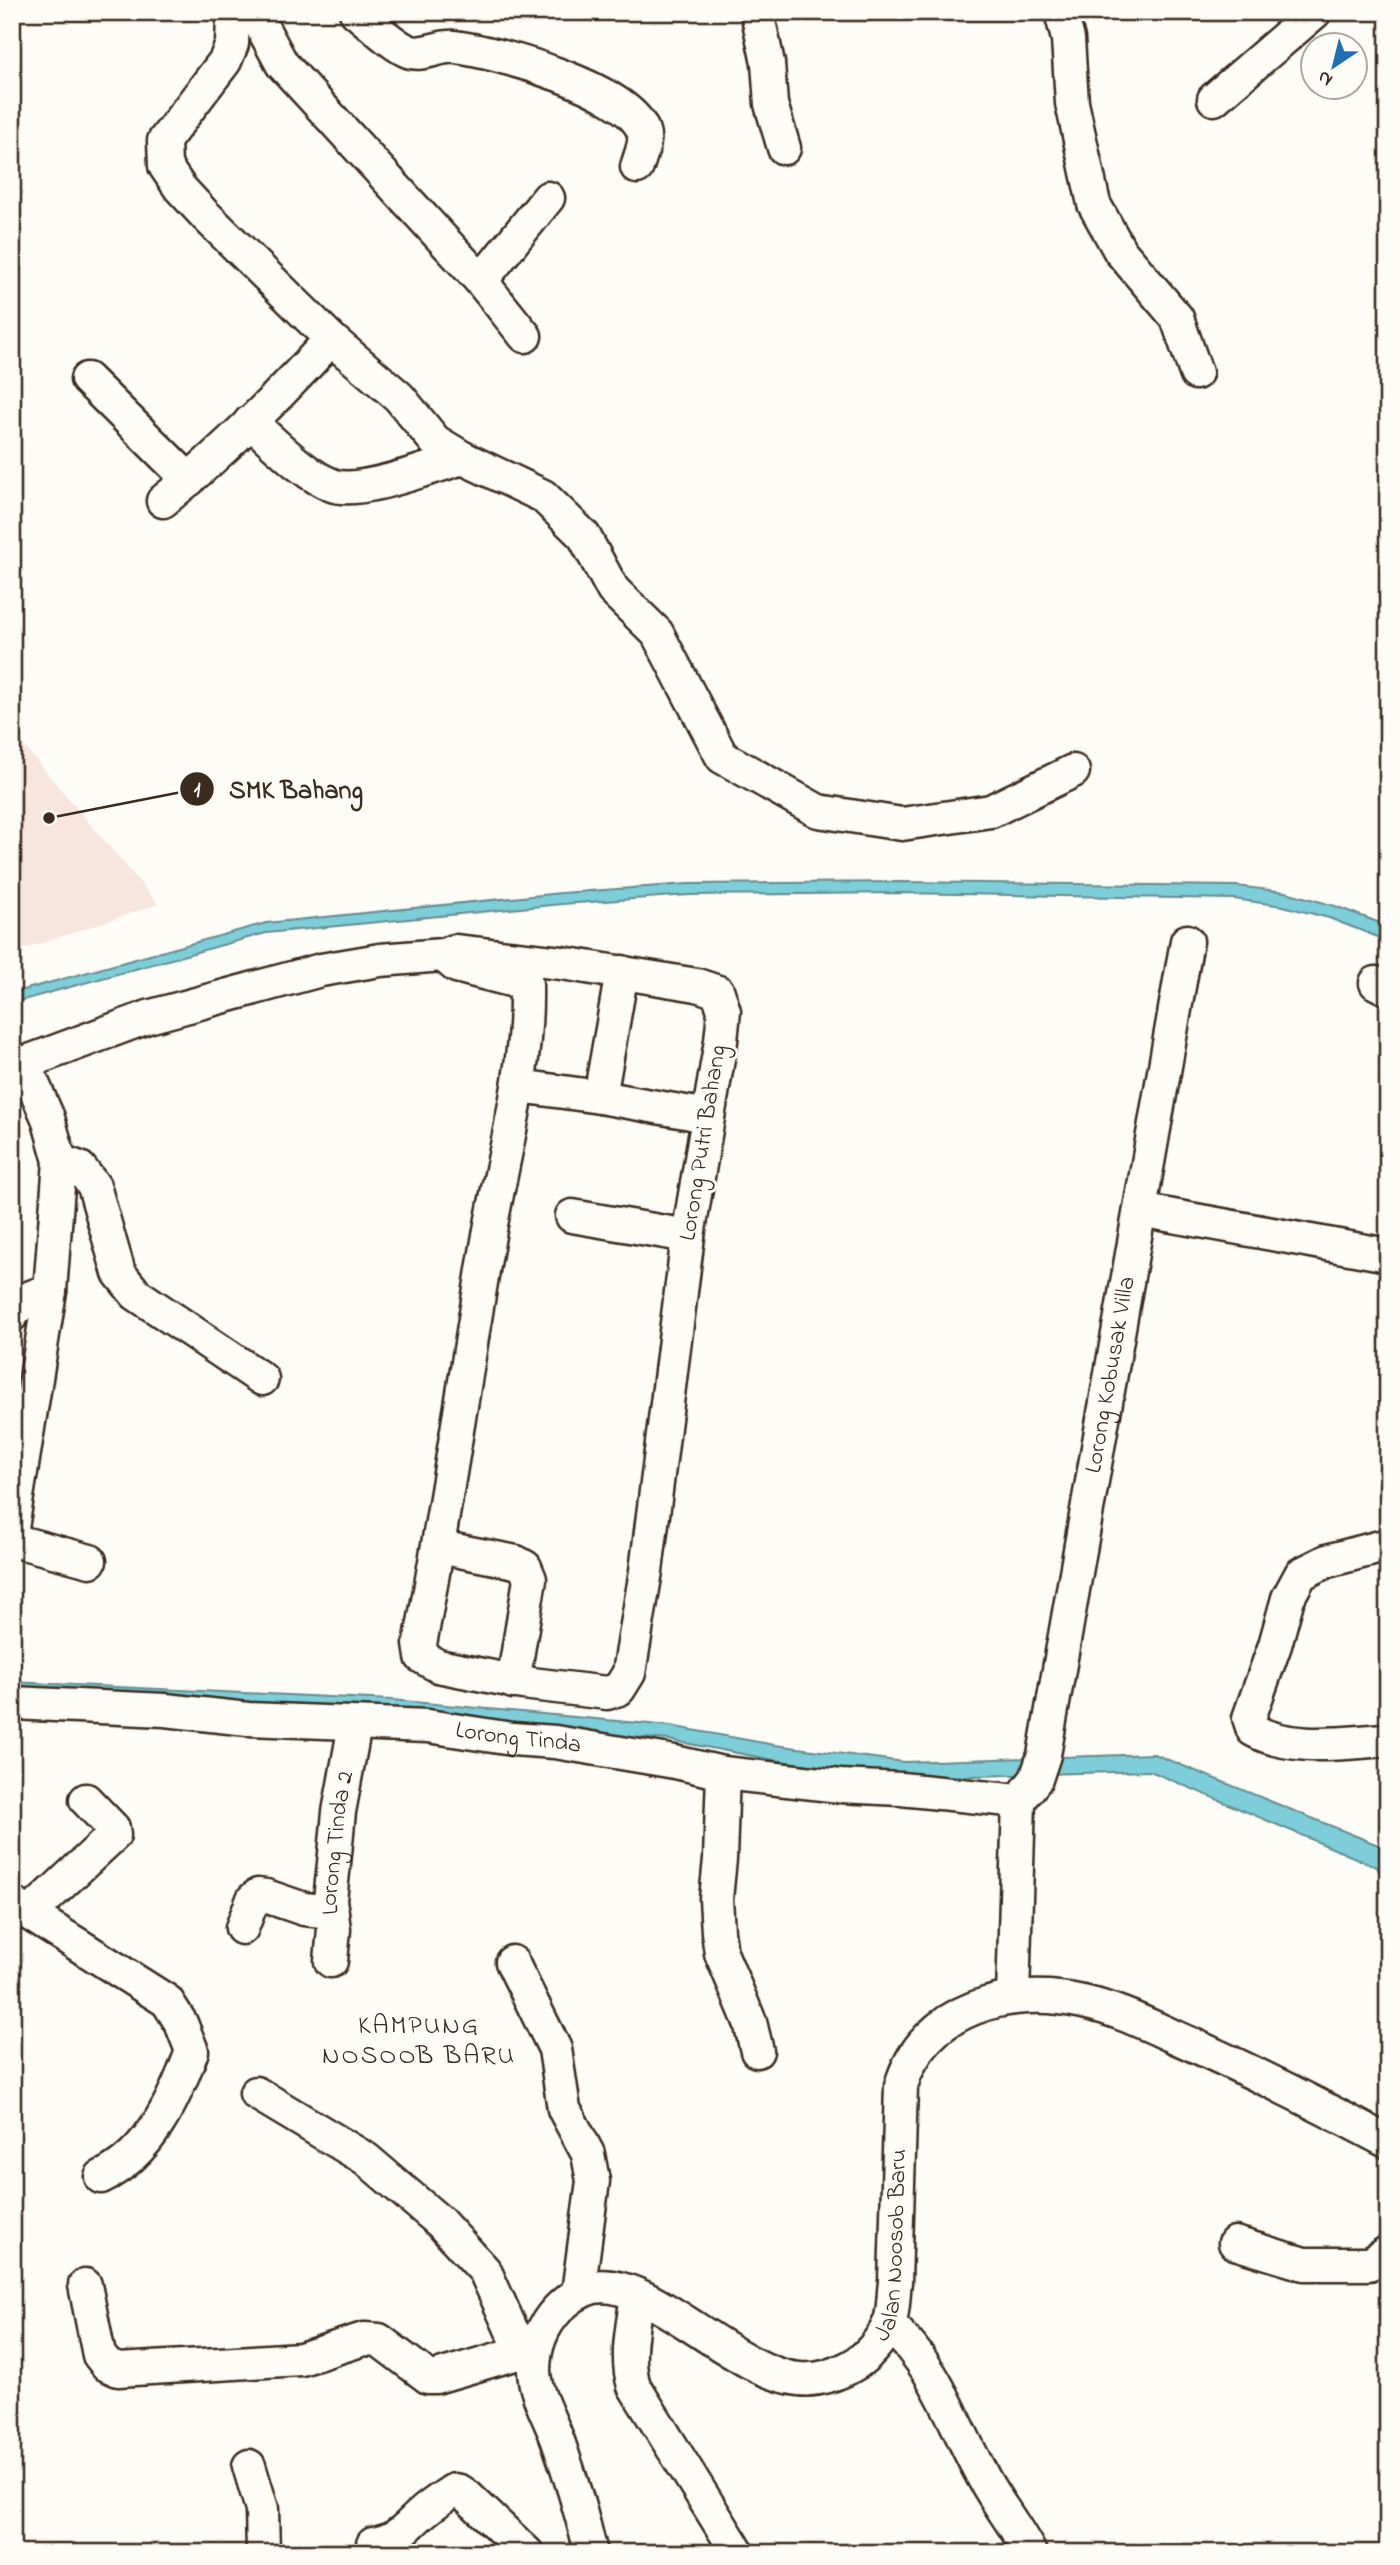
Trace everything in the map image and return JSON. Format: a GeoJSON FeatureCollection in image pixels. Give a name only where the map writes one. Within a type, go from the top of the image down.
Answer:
{"type":"FeatureCollection","features":[{"type":"Feature","properties":{"kind":"street"},"geometry":{"type":"LineString","coordinates":[[356,12],[408,51],[421,52],[451,46],[477,50],[558,75],[608,98],[625,108],[642,128],[645,139],[637,167]]}},
{"type":"Feature","properties":{"kind":"street"},"geometry":{"type":"LineString","coordinates":[[757,12],[768,64],[771,104],[784,148]]}},
{"type":"Feature","properties":{"kind":"street"},"geometry":{"type":"LineString","coordinates":[[1062,12],[1068,39],[1072,103],[1094,204],[1120,251],[1177,318],[1196,373]]}},
{"type":"Feature","properties":{"kind":"street"},"geometry":{"type":"LineString","coordinates":[[1214,99],[1315,12]]}},
{"type":"Feature","properties":{"kind":"street"},"geometry":{"type":"LineString","coordinates":[[525,336],[481,281],[282,64],[248,15],[225,61],[164,141],[165,166],[180,188],[205,215],[331,339],[399,397],[435,440],[463,458],[543,496],[584,536],[613,590],[657,633],[722,757],[818,811],[902,824],[991,811],[1073,771]]}},
{"type":"Feature","properties":{"kind":"street"},"geometry":{"type":"LineString","coordinates":[[481,281],[548,198]]}},
{"type":"Feature","properties":{"kind":"street"},"geometry":{"type":"LineString","coordinates":[[163,501],[189,480],[288,386],[331,339]]}},
{"type":"Feature","properties":{"kind":"street"},"geometry":{"type":"LineString","coordinates":[[87,379],[189,480]]}},
{"type":"Feature","properties":{"kind":"street"},"geometry":{"type":"LineString","coordinates":[[250,422],[309,471],[333,486],[361,488],[463,458]]}},
{"type":"Feature","properties":{"kind":"street","name":"Lorong Kobusak Villa"},"geometry":{"type":"LineString","coordinates":[[1013,1996],[1033,1779],[1140,1210],[1187,941]]}},
{"type":"Feature","properties":{"kind":"street","name":"Lorong Putri Bahang"},"geometry":{"type":"LineString","coordinates":[[18,1065],[148,1017],[321,970],[380,960],[443,956],[456,966],[526,972],[622,972],[697,985],[718,992],[724,1012],[721,1041],[688,1236],[646,1571],[629,1673],[619,1689],[607,1693],[513,1682],[438,1666],[422,1657],[420,1644],[439,1547],[499,1176],[519,1086],[526,1026],[526,972]]}},
{"type":"Feature","properties":{"kind":"street"},"geometry":{"type":"LineString","coordinates":[[600,1097],[622,972]]}},
{"type":"Feature","properties":{"kind":"street"},"geometry":{"type":"LineString","coordinates":[[12,1528],[50,1291],[60,1161],[48,1118],[18,1065]]}},
{"type":"Feature","properties":{"kind":"street"},"geometry":{"type":"LineString","coordinates":[[519,1086],[708,1116]]}},
{"type":"Feature","properties":{"kind":"street"},"geometry":{"type":"LineString","coordinates":[[60,1161],[80,1168],[94,1186],[119,1273],[126,1285],[262,1379]]}},
{"type":"Feature","properties":{"kind":"street"},"geometry":{"type":"LineString","coordinates":[[1140,1210],[1388,1255]]}},
{"type":"Feature","properties":{"kind":"street"},"geometry":{"type":"LineString","coordinates":[[572,1216],[688,1236]]}},
{"type":"Feature","properties":{"kind":"street"},"geometry":{"type":"LineString","coordinates":[[12,1315],[19,1303],[50,1291]]}},
{"type":"Feature","properties":{"kind":"street"},"geometry":{"type":"LineString","coordinates":[[12,1539],[89,1561]]}},
{"type":"Feature","properties":{"kind":"street"},"geometry":{"type":"LineString","coordinates":[[1388,1545],[1326,1561],[1301,1574],[1287,1598],[1275,1645],[1249,1718],[1253,1730],[1265,1737],[1310,1743],[1388,1740]]}},
{"type":"Feature","properties":{"kind":"street"},"geometry":{"type":"LineString","coordinates":[[439,1547],[516,1562],[525,1567],[530,1579],[513,1682]]}},
{"type":"Feature","properties":{"kind":"street","name":"Lorong Tinda"},"geometry":{"type":"LineString","coordinates":[[12,1703],[166,1710],[248,1719],[428,1726],[512,1739],[555,1742],[675,1762],[723,1773],[840,1786],[901,1789],[1033,1779]]}},
{"type":"Feature","properties":{"kind":"street","name":"Lorong Tinda 2"},"geometry":{"type":"LineString","coordinates":[[331,1961],[334,1929],[330,1900],[339,1812],[355,1724]]}},
{"type":"Feature","properties":{"kind":"street"},"geometry":{"type":"LineString","coordinates":[[723,1773],[716,1899],[718,1932],[721,1953],[750,2022],[757,2050]]}},
{"type":"Feature","properties":{"kind":"street"},"geometry":{"type":"LineString","coordinates":[[22,1909],[39,1905],[114,1835],[113,1828],[86,1800]]}},
{"type":"Feature","properties":{"kind":"street"},"geometry":{"type":"LineString","coordinates":[[242,1928],[253,1899],[258,1895],[304,1909],[332,1913]]}},
{"type":"Feature","properties":{"kind":"street"},"geometry":{"type":"LineString","coordinates":[[22,1909],[167,2001],[192,2050],[177,2092],[152,2133],[113,2172],[101,2177]]}},
{"type":"Feature","properties":{"kind":"street"},"geometry":{"type":"LineString","coordinates":[[512,1962],[555,2049],[564,2109],[588,2154],[593,2181],[579,2293],[548,2320],[531,2354]]}},
{"type":"Feature","properties":{"kind":"street","name":"Jalan Noosob Baru"},"geometry":{"type":"LineString","coordinates":[[579,2293],[596,2287],[615,2288],[637,2295],[653,2302],[728,2351],[782,2376],[801,2380],[835,2374],[855,2364],[873,2348],[889,2324],[895,2282],[901,2086],[906,2069],[933,2032],[956,2016],[1013,1996],[1051,1996],[1111,2009],[1221,2057],[1388,2142]]}},
{"type":"Feature","properties":{"kind":"street"},"geometry":{"type":"LineString","coordinates":[[256,2093],[366,2159],[440,2222],[485,2271],[512,2331],[531,2354],[540,2397],[557,2438],[582,2515],[591,2553]]}},
{"type":"Feature","properties":{"kind":"street"},"geometry":{"type":"LineString","coordinates":[[1235,2243],[1304,2264],[1369,2264],[1388,2252]]}},
{"type":"Feature","properties":{"kind":"street"},"geometry":{"type":"LineString","coordinates":[[85,2285],[99,2355],[107,2365],[118,2370],[301,2359],[364,2339],[379,2340],[428,2377],[531,2354]]}},
{"type":"Feature","properties":{"kind":"street"},"geometry":{"type":"LineString","coordinates":[[637,2295],[629,2356],[634,2386],[738,2553]]}},
{"type":"Feature","properties":{"kind":"street"},"geometry":{"type":"LineString","coordinates":[[889,2324],[930,2370],[984,2479],[1030,2553]]}},
{"type":"Feature","properties":{"kind":"street"},"geometry":{"type":"LineString","coordinates":[[249,2466],[262,2510],[262,2553]]}},
{"type":"Feature","properties":{"kind":"street"},"geometry":{"type":"LineString","coordinates":[[373,2544],[384,2543],[402,2534],[424,2511],[454,2490],[467,2496],[527,2553]]}},
{"type":"Feature","properties":{"kind":"shaded area"},"geometry":{"type":"Polygon","coordinates":[[[12,732],[158,904],[12,953],[12,732]]]}},
{"type":"Feature","properties":{"kind":"water"},"geometry":{"type":"Polygon","coordinates":[[[899,882],[1236,886],[1286,892],[1335,906],[1388,926],[1388,941],[1329,918],[1283,906],[1234,899],[900,893],[689,895],[562,904],[266,933],[12,1003],[12,993],[266,923],[561,893],[688,884],[899,882]]]}},
{"type":"Feature","properties":{"kind":"water"},"geometry":{"type":"Polygon","coordinates":[[[12,1682],[392,1700],[670,1726],[775,1745],[904,1762],[1154,1754],[1388,1849],[1388,1887],[1377,1867],[1150,1771],[903,1778],[774,1760],[669,1740],[346,1715],[12,1699],[12,1682]]]}},
{"type":"Feature","properties":{"kind":"place","name":"SMK Bahang"},"geometry":{"type":"Point","coordinates":[49,818]}},
{"type":"Feature","properties":{"kind":"district","name":"KAMPUNG NOSOOB BARU"},"geometry":{"type":"Point","coordinates":[419,2042]}}]}
